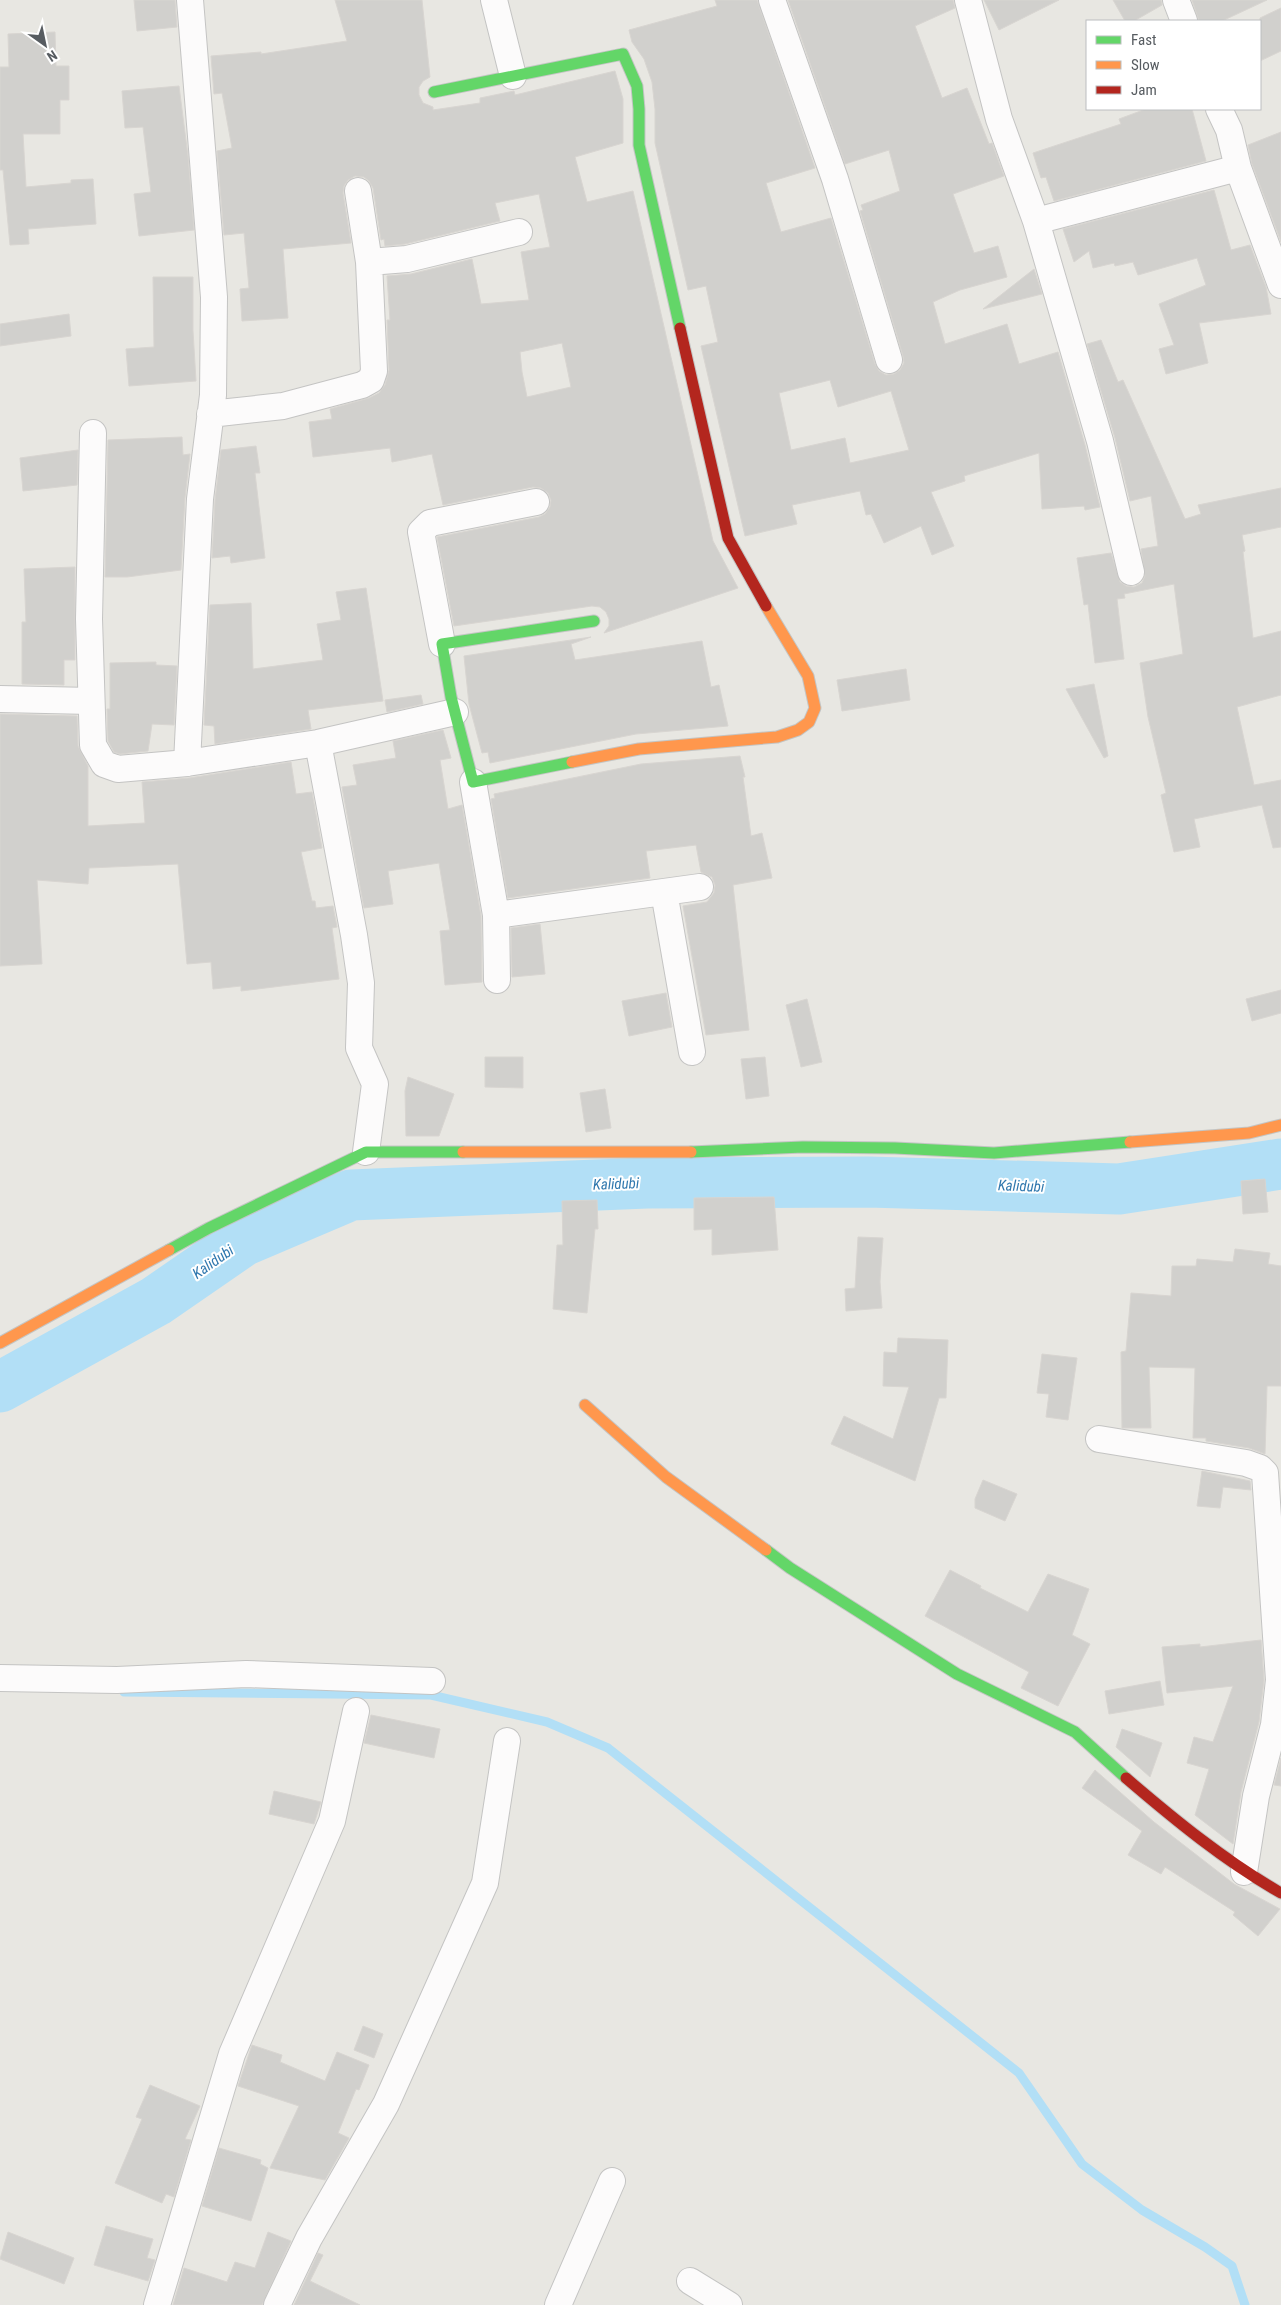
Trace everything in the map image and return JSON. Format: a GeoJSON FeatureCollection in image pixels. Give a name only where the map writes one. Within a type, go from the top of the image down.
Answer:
{"type":"FeatureCollection","features":[{"type":"Feature","properties":{"kind":"street"},"geometry":{"type":"LineString","coordinates":[[187,763],[200,499],[213,395],[214,297],[190,0]]}},
{"type":"Feature","properties":{"kind":"street"},"geometry":{"type":"LineString","coordinates":[[494,0],[512,76]]}},
{"type":"Feature","properties":{"kind":"street"},"geometry":{"type":"LineString","coordinates":[[772,0],[835,179],[889,360]]}},
{"type":"Feature","properties":{"kind":"street"},"geometry":{"type":"LineString","coordinates":[[968,0],[1000,119],[1036,221],[1100,441],[1131,572]]}},
{"type":"Feature","properties":{"kind":"street"},"geometry":{"type":"LineString","coordinates":[[1176,0],[1184,20]]}},
{"type":"Feature","properties":{"kind":"street"},"geometry":{"type":"LineString","coordinates":[[434,92],[606,56],[624,54],[632,68],[640,101],[639,144],[728,538],[789,647],[808,676],[815,708],[809,722],[798,730],[777,737],[639,749],[473,782]]}},
{"type":"Feature","properties":{"kind":"street"},"geometry":{"type":"LineString","coordinates":[[1219,110],[1229,130],[1238,168],[1281,285]]}},
{"type":"Feature","properties":{"kind":"street"},"geometry":{"type":"LineString","coordinates":[[1036,221],[1238,168]]}},
{"type":"Feature","properties":{"kind":"street"},"geometry":{"type":"LineString","coordinates":[[210,414],[283,406],[362,385],[371,380],[374,371],[369,262],[358,191]]}},
{"type":"Feature","properties":{"kind":"street"},"geometry":{"type":"LineString","coordinates":[[369,262],[407,259],[520,232]]}},
{"type":"Feature","properties":{"kind":"street"},"geometry":{"type":"LineString","coordinates":[[93,433],[89,619],[91,701],[93,745],[104,764],[118,769],[187,763],[318,743],[455,712]]}},
{"type":"Feature","properties":{"kind":"street"},"geometry":{"type":"LineString","coordinates":[[497,980],[496,915],[473,782],[455,712],[421,532],[430,523],[536,502]]}},
{"type":"Feature","properties":{"kind":"street"},"geometry":{"type":"LineString","coordinates":[[442,644],[594,621]]}},
{"type":"Feature","properties":{"kind":"street"},"geometry":{"type":"LineString","coordinates":[[0,699],[91,701]]}},
{"type":"Feature","properties":{"kind":"street"},"geometry":{"type":"LineString","coordinates":[[318,743],[360,974],[359,1048],[375,1084],[366,1152]]}},
{"type":"Feature","properties":{"kind":"street"},"geometry":{"type":"LineString","coordinates":[[496,915],[700,887]]}},
{"type":"Feature","properties":{"kind":"street"},"geometry":{"type":"LineString","coordinates":[[664,892],[692,1052]]}},
{"type":"Feature","properties":{"kind":"street"},"geometry":{"type":"LineString","coordinates":[[0,1343],[209,1228],[366,1152],[690,1152],[812,1147],[894,1148],[994,1153],[1201,1138],[1249,1133],[1281,1125]]}},
{"type":"Feature","properties":{"kind":"street"},"geometry":{"type":"LineString","coordinates":[[585,1405],[666,1477],[790,1568],[957,1674],[1075,1732],[1163,1810],[1244,1872],[1281,1893]]}},
{"type":"Feature","properties":{"kind":"street"},"geometry":{"type":"LineString","coordinates":[[1099,1439],[1246,1463],[1260,1468],[1264,1473],[1279,1680],[1274,1725],[1256,1796],[1244,1872]]}},
{"type":"Feature","properties":{"kind":"street"},"geometry":{"type":"LineString","coordinates":[[0,1678],[117,1680],[246,1674],[432,1681]]}},
{"type":"Feature","properties":{"kind":"street"},"geometry":{"type":"LineString","coordinates":[[156,2305],[232,2054],[332,1821],[356,1711]]}},
{"type":"Feature","properties":{"kind":"street"},"geometry":{"type":"LineString","coordinates":[[277,2305],[309,2238],[386,2104],[485,1883],[507,1741]]}},
{"type":"Feature","properties":{"kind":"street"},"geometry":{"type":"LineString","coordinates":[[558,2305],[612,2181]]}},
{"type":"Feature","properties":{"kind":"street"},"geometry":{"type":"LineString","coordinates":[[690,2281],[729,2305]]}},
{"type":"Feature","properties":{"kind":"building"},"geometry":{"type":"Polygon","coordinates":[[[134,0],[175,0],[177,27],[137,31],[134,0]]]}},
{"type":"Feature","properties":{"kind":"building"},"geometry":{"type":"Polygon","coordinates":[[[335,0],[422,0],[430,77],[423,81],[419,87],[419,95],[423,103],[433,107],[433,110],[480,103],[480,98],[514,91],[515,95],[615,71],[623,99],[623,143],[575,157],[587,202],[633,191],[713,541],[738,588],[604,633],[609,626],[606,612],[600,607],[592,606],[454,626],[437,537],[539,517],[545,514],[550,507],[551,500],[548,493],[541,488],[533,487],[443,505],[432,454],[392,462],[390,448],[313,457],[309,422],[332,419],[330,409],[369,398],[379,393],[385,385],[389,370],[387,320],[390,320],[387,276],[411,274],[472,259],[481,304],[529,300],[521,252],[550,247],[539,194],[495,203],[500,221],[405,244],[385,246],[384,239],[381,240],[373,188],[364,177],[355,176],[348,180],[344,186],[343,193],[351,243],[283,249],[288,318],[242,321],[240,289],[249,288],[244,233],[224,235],[217,151],[232,148],[222,93],[214,94],[211,56],[261,52],[261,54],[347,41],[335,0]],[[562,343],[520,352],[527,397],[571,387],[562,343]]]}},
{"type":"Feature","properties":{"kind":"building"},"geometry":{"type":"Polygon","coordinates":[[[715,0],[757,0],[815,168],[766,183],[781,232],[831,218],[875,364],[879,371],[886,375],[894,374],[900,370],[904,363],[903,356],[860,211],[863,210],[861,205],[900,191],[889,150],[845,164],[788,0],[953,0],[955,8],[915,26],[942,98],[967,88],[989,144],[992,143],[1004,176],[953,194],[974,253],[998,246],[1007,277],[960,290],[933,302],[945,344],[1007,324],[1019,364],[1058,352],[1085,445],[1100,507],[1085,510],[1084,506],[1042,509],[1039,453],[964,476],[965,481],[931,492],[954,546],[932,555],[921,526],[884,543],[871,514],[866,515],[860,491],[792,505],[797,524],[745,536],[701,346],[718,342],[706,286],[688,290],[655,143],[655,109],[652,82],[644,59],[632,42],[629,30],[717,6],[715,0]],[[830,380],[779,393],[791,450],[845,438],[850,463],[909,450],[891,391],[838,407],[830,380]]]}},
{"type":"Feature","properties":{"kind":"building"},"geometry":{"type":"Polygon","coordinates":[[[984,0],[1059,0],[999,30],[984,0]]]}},
{"type":"Feature","properties":{"kind":"building"},"geometry":{"type":"Polygon","coordinates":[[[1113,0],[1161,0],[1162,5],[1136,20],[1124,20],[1113,0]]]}},
{"type":"Feature","properties":{"kind":"building"},"geometry":{"type":"Polygon","coordinates":[[[1192,0],[1267,0],[1224,20],[1199,20],[1192,0]]]}},
{"type":"Feature","properties":{"kind":"building"},"geometry":{"type":"Polygon","coordinates":[[[1281,8],[1281,51],[1261,61],[1261,20],[1260,18],[1281,8]]]}},
{"type":"Feature","properties":{"kind":"building"},"geometry":{"type":"Polygon","coordinates":[[[55,32],[56,66],[69,66],[69,100],[60,100],[60,134],[23,134],[26,187],[71,183],[71,180],[93,179],[96,224],[28,229],[29,244],[10,245],[3,170],[0,170],[0,67],[9,67],[8,34],[55,32]]]}},
{"type":"Feature","properties":{"kind":"building"},"geometry":{"type":"Polygon","coordinates":[[[179,86],[188,156],[194,230],[139,236],[134,194],[151,192],[143,127],[125,128],[122,91],[179,86]]]}},
{"type":"Feature","properties":{"kind":"building"},"geometry":{"type":"Polygon","coordinates":[[[1143,110],[1192,110],[1206,161],[1054,201],[1046,177],[1041,178],[1033,153],[1121,124],[1119,119],[1143,110]]]}},
{"type":"Feature","properties":{"kind":"building"},"geometry":{"type":"Polygon","coordinates":[[[1281,132],[1281,242],[1252,164],[1248,145],[1281,132]]]}},
{"type":"Feature","properties":{"kind":"building"},"geometry":{"type":"Polygon","coordinates":[[[1214,190],[1231,250],[1250,245],[1266,287],[1271,314],[1199,323],[1208,363],[1166,374],[1159,349],[1174,345],[1159,304],[1206,285],[1197,258],[1138,275],[1133,262],[1115,266],[1114,263],[1093,268],[1089,251],[1074,262],[1063,229],[1214,190]]]}},
{"type":"Feature","properties":{"kind":"building"},"geometry":{"type":"Polygon","coordinates":[[[1034,269],[1042,294],[983,309],[1034,269]]]}},
{"type":"Feature","properties":{"kind":"building"},"geometry":{"type":"Polygon","coordinates":[[[153,277],[193,277],[193,331],[196,381],[129,386],[126,349],[154,347],[153,277]]]}},
{"type":"Feature","properties":{"kind":"building"},"geometry":{"type":"Polygon","coordinates":[[[69,314],[71,336],[0,346],[0,324],[69,314]]]}},
{"type":"Feature","properties":{"kind":"building"},"geometry":{"type":"Polygon","coordinates":[[[1101,340],[1118,382],[1123,380],[1185,519],[1201,514],[1198,505],[1281,488],[1281,527],[1242,535],[1253,638],[1281,631],[1281,695],[1237,707],[1254,785],[1281,780],[1281,847],[1273,848],[1262,805],[1194,819],[1200,847],[1174,852],[1161,795],[1166,793],[1148,717],[1140,663],[1183,654],[1174,584],[1124,594],[1125,598],[1117,599],[1124,659],[1095,663],[1088,604],[1084,605],[1077,558],[1111,553],[1120,582],[1126,586],[1134,587],[1142,583],[1145,576],[1141,549],[1158,546],[1151,496],[1130,501],[1115,438],[1087,344],[1101,340]]]}},
{"type":"Feature","properties":{"kind":"building"},"geometry":{"type":"Polygon","coordinates":[[[182,437],[183,455],[190,454],[185,498],[181,570],[127,577],[105,577],[108,440],[182,437]]]}},
{"type":"Feature","properties":{"kind":"building"},"geometry":{"type":"Polygon","coordinates":[[[256,446],[260,473],[255,473],[265,558],[231,563],[230,556],[212,558],[215,500],[221,450],[256,446]]]}},
{"type":"Feature","properties":{"kind":"building"},"geometry":{"type":"Polygon","coordinates":[[[78,450],[77,485],[23,491],[20,458],[78,450]]]}},
{"type":"Feature","properties":{"kind":"building"},"geometry":{"type":"Polygon","coordinates":[[[75,567],[75,660],[64,660],[64,685],[22,684],[22,622],[26,622],[24,569],[75,567]]]}},
{"type":"Feature","properties":{"kind":"building"},"geometry":{"type":"Polygon","coordinates":[[[366,588],[383,701],[308,710],[311,729],[215,744],[214,726],[204,725],[210,605],[251,603],[253,669],[323,660],[317,624],[341,620],[336,592],[366,588]]]}},
{"type":"Feature","properties":{"kind":"building"},"geometry":{"type":"Polygon","coordinates":[[[591,637],[571,644],[575,660],[702,641],[711,687],[719,685],[728,726],[636,734],[490,763],[488,752],[482,753],[469,704],[464,656],[591,637]]]}},
{"type":"Feature","properties":{"kind":"building"},"geometry":{"type":"Polygon","coordinates":[[[156,662],[156,665],[177,666],[174,725],[152,724],[148,751],[120,754],[114,752],[108,741],[107,709],[110,709],[110,663],[156,662]]]}},
{"type":"Feature","properties":{"kind":"building"},"geometry":{"type":"Polygon","coordinates":[[[906,669],[910,700],[842,711],[837,680],[906,669]]]}},
{"type":"Feature","properties":{"kind":"building"},"geometry":{"type":"Polygon","coordinates":[[[1094,684],[1108,756],[1104,758],[1066,689],[1094,684]]]}},
{"type":"Feature","properties":{"kind":"building"},"geometry":{"type":"Polygon","coordinates":[[[421,695],[423,704],[387,712],[385,700],[421,695]]]}},
{"type":"Feature","properties":{"kind":"building"},"geometry":{"type":"Polygon","coordinates":[[[0,714],[77,716],[78,746],[88,766],[88,826],[145,823],[142,782],[189,778],[291,762],[296,794],[312,792],[322,848],[301,852],[312,901],[315,901],[316,908],[333,906],[337,927],[332,928],[339,979],[241,991],[241,986],[213,989],[211,962],[187,964],[178,864],[89,868],[88,884],[37,880],[42,964],[0,966],[0,714]]]}},
{"type":"Feature","properties":{"kind":"building"},"geometry":{"type":"Polygon","coordinates":[[[443,730],[451,758],[440,760],[448,809],[462,805],[481,916],[482,982],[445,985],[440,931],[450,930],[439,863],[388,871],[393,904],[364,908],[342,787],[357,785],[353,765],[396,758],[393,741],[443,730]]]}},
{"type":"Feature","properties":{"kind":"building"},"geometry":{"type":"Polygon","coordinates":[[[740,756],[745,777],[743,777],[751,836],[762,833],[772,878],[733,885],[749,1030],[706,1035],[683,906],[707,902],[714,893],[715,885],[712,877],[701,872],[696,845],[646,851],[650,878],[508,898],[491,799],[495,798],[494,794],[641,764],[740,756]]]}},
{"type":"Feature","properties":{"kind":"building"},"geometry":{"type":"Polygon","coordinates":[[[540,924],[545,974],[512,977],[511,928],[540,924]]]}},
{"type":"Feature","properties":{"kind":"building"},"geometry":{"type":"Polygon","coordinates":[[[1281,990],[1281,1013],[1252,1021],[1246,999],[1281,990]]]}},
{"type":"Feature","properties":{"kind":"building"},"geometry":{"type":"Polygon","coordinates":[[[666,993],[672,1027],[629,1036],[622,1001],[666,993]]]}},
{"type":"Feature","properties":{"kind":"building"},"geometry":{"type":"Polygon","coordinates":[[[807,999],[822,1062],[801,1067],[786,1005],[807,999]]]}},
{"type":"Feature","properties":{"kind":"building"},"geometry":{"type":"Polygon","coordinates":[[[485,1057],[523,1057],[523,1088],[485,1087],[485,1057]]]}},
{"type":"Feature","properties":{"kind":"building"},"geometry":{"type":"Polygon","coordinates":[[[765,1057],[769,1096],[746,1099],[741,1059],[765,1057]]]}},
{"type":"Feature","properties":{"kind":"building"},"geometry":{"type":"Polygon","coordinates":[[[408,1077],[454,1094],[439,1136],[406,1136],[405,1091],[408,1077]]]}},
{"type":"Feature","properties":{"kind":"building"},"geometry":{"type":"Polygon","coordinates":[[[605,1089],[611,1128],[586,1132],[580,1093],[605,1089]]]}},
{"type":"Feature","properties":{"kind":"building"},"geometry":{"type":"Polygon","coordinates":[[[1265,1179],[1268,1212],[1243,1214],[1241,1181],[1265,1179]]]}},
{"type":"Feature","properties":{"kind":"building"},"geometry":{"type":"Polygon","coordinates":[[[774,1197],[778,1250],[712,1255],[712,1229],[694,1230],[694,1198],[774,1197]]]}},
{"type":"Feature","properties":{"kind":"building"},"geometry":{"type":"Polygon","coordinates":[[[597,1200],[598,1229],[595,1229],[587,1313],[553,1309],[557,1245],[563,1245],[562,1201],[597,1200]]]}},
{"type":"Feature","properties":{"kind":"building"},"geometry":{"type":"Polygon","coordinates":[[[858,1237],[883,1238],[880,1282],[882,1308],[846,1311],[845,1289],[855,1288],[858,1237]]]}},
{"type":"Feature","properties":{"kind":"building"},"geometry":{"type":"Polygon","coordinates":[[[1235,1249],[1270,1253],[1268,1264],[1281,1266],[1281,1386],[1267,1386],[1265,1454],[1249,1448],[1206,1441],[1206,1438],[1193,1438],[1195,1368],[1149,1367],[1151,1428],[1122,1428],[1121,1352],[1126,1351],[1131,1293],[1171,1296],[1172,1266],[1196,1266],[1197,1259],[1233,1262],[1235,1249]]]}},
{"type":"Feature","properties":{"kind":"building"},"geometry":{"type":"Polygon","coordinates":[[[898,1338],[948,1340],[946,1398],[939,1398],[915,1481],[831,1444],[844,1416],[893,1439],[909,1387],[883,1386],[884,1352],[897,1353],[898,1338]]]}},
{"type":"Feature","properties":{"kind":"building"},"geometry":{"type":"Polygon","coordinates":[[[1042,1354],[1077,1358],[1068,1420],[1046,1417],[1049,1394],[1037,1393],[1042,1354]]]}},
{"type":"Feature","properties":{"kind":"building"},"geometry":{"type":"Polygon","coordinates":[[[1202,1471],[1250,1481],[1251,1490],[1223,1487],[1220,1508],[1197,1506],[1202,1471]]]}},
{"type":"Feature","properties":{"kind":"building"},"geometry":{"type":"Polygon","coordinates":[[[983,1480],[1017,1494],[1005,1521],[975,1508],[975,1499],[983,1480]]]}},
{"type":"Feature","properties":{"kind":"building"},"geometry":{"type":"Polygon","coordinates":[[[950,1570],[981,1586],[980,1588],[1028,1612],[1048,1574],[1089,1589],[1072,1635],[1090,1644],[1058,1706],[1021,1688],[1029,1672],[925,1616],[950,1570]]]}},
{"type":"Feature","properties":{"kind":"building"},"geometry":{"type":"Polygon","coordinates":[[[1261,1640],[1264,1680],[1259,1722],[1241,1792],[1233,1844],[1195,1815],[1209,1769],[1187,1763],[1194,1737],[1213,1742],[1233,1686],[1167,1693],[1162,1647],[1200,1644],[1200,1647],[1261,1640]]]}},
{"type":"Feature","properties":{"kind":"building"},"geometry":{"type":"Polygon","coordinates":[[[1160,1681],[1164,1705],[1109,1714],[1105,1691],[1160,1681]]]}},
{"type":"Feature","properties":{"kind":"building"},"geometry":{"type":"Polygon","coordinates":[[[371,1715],[440,1729],[434,1758],[364,1743],[371,1715]]]}},
{"type":"Feature","properties":{"kind":"building"},"geometry":{"type":"Polygon","coordinates":[[[1122,1729],[1162,1743],[1150,1777],[1116,1747],[1122,1729]]]}},
{"type":"Feature","properties":{"kind":"building"},"geometry":{"type":"Polygon","coordinates":[[[1281,1758],[1281,1786],[1274,1785],[1281,1758]]]}},
{"type":"Feature","properties":{"kind":"building"},"geometry":{"type":"Polygon","coordinates":[[[1095,1770],[1154,1822],[1234,1884],[1280,1909],[1258,1936],[1233,1915],[1235,1912],[1165,1867],[1161,1874],[1128,1855],[1142,1831],[1082,1788],[1095,1770]]]}},
{"type":"Feature","properties":{"kind":"building"},"geometry":{"type":"Polygon","coordinates":[[[274,1791],[321,1802],[314,1824],[269,1814],[274,1791]]]}},
{"type":"Feature","properties":{"kind":"building"},"geometry":{"type":"Polygon","coordinates":[[[363,2026],[383,2034],[374,2058],[354,2050],[363,2026]]]}},
{"type":"Feature","properties":{"kind":"building"},"geometry":{"type":"Polygon","coordinates":[[[252,2045],[282,2055],[280,2062],[325,2081],[337,2052],[369,2065],[359,2090],[356,2089],[338,2133],[349,2138],[325,2180],[270,2168],[299,2106],[238,2086],[252,2045]]]}},
{"type":"Feature","properties":{"kind":"building"},"geometry":{"type":"Polygon","coordinates":[[[150,2085],[200,2106],[185,2139],[191,2140],[174,2197],[166,2194],[162,2203],[115,2183],[142,2119],[136,2117],[150,2085]]]}},
{"type":"Feature","properties":{"kind":"building"},"geometry":{"type":"Polygon","coordinates":[[[219,2148],[261,2160],[260,2164],[268,2168],[251,2221],[202,2206],[219,2148]]]}},
{"type":"Feature","properties":{"kind":"building"},"geometry":{"type":"Polygon","coordinates":[[[106,2226],[153,2239],[147,2258],[155,2260],[148,2281],[94,2265],[106,2226]]]}},
{"type":"Feature","properties":{"kind":"building"},"geometry":{"type":"Polygon","coordinates":[[[8,2232],[74,2258],[64,2284],[0,2259],[8,2232]]]}},
{"type":"Feature","properties":{"kind":"building"},"geometry":{"type":"Polygon","coordinates":[[[268,2232],[291,2241],[262,2305],[173,2305],[184,2268],[227,2282],[235,2262],[255,2268],[268,2232]]]}},
{"type":"Feature","properties":{"kind":"building"},"geometry":{"type":"Polygon","coordinates":[[[318,2253],[323,2255],[310,2281],[360,2305],[294,2305],[318,2253]]]}},
{"type":"Feature","properties":{"kind":"waterway","name":"Kalidubi"},"geometry":{"type":"LineString","coordinates":[[0,1387],[156,1301],[243,1241],[351,1195],[647,1183],[868,1182],[1119,1189],[1281,1164]]}},
{"type":"Feature","properties":{"kind":"waterway"},"geometry":{"type":"LineString","coordinates":[[124,1692],[431,1695],[547,1722],[608,1748],[1019,2073],[1082,2164],[1142,2210],[1205,2247],[1232,2266],[1245,2305]]}},
{"type":"Feature","properties":{"kind":"traffic: fast"},"geometry":{"type":"LineString","coordinates":[[434,92],[623,54],[637,86],[639,145],[680,328]]}},
{"type":"Feature","properties":{"kind":"traffic: fast"},"geometry":{"type":"LineString","coordinates":[[572,762],[473,782],[451,697],[442,644],[594,621]]}},
{"type":"Feature","properties":{"kind":"traffic: fast"},"geometry":{"type":"LineString","coordinates":[[691,1152],[803,1147],[895,1148],[994,1153],[1130,1142]]}},
{"type":"Feature","properties":{"kind":"traffic: fast"},"geometry":{"type":"LineString","coordinates":[[169,1250],[209,1228],[366,1152],[463,1152]]}},
{"type":"Feature","properties":{"kind":"traffic: fast"},"geometry":{"type":"LineString","coordinates":[[766,1550],[790,1568],[957,1674],[1075,1732],[1126,1778]]}},
{"type":"Feature","properties":{"kind":"traffic: slow"},"geometry":{"type":"LineString","coordinates":[[572,762],[639,749],[777,737],[798,730],[809,722],[815,708],[808,676],[766,606]]}},
{"type":"Feature","properties":{"kind":"traffic: slow"},"geometry":{"type":"LineString","coordinates":[[1130,1142],[1249,1133],[1281,1125]]}},
{"type":"Feature","properties":{"kind":"traffic: slow"},"geometry":{"type":"LineString","coordinates":[[463,1152],[691,1152]]}},
{"type":"Feature","properties":{"kind":"traffic: slow"},"geometry":{"type":"LineString","coordinates":[[0,1343],[169,1250]]}},
{"type":"Feature","properties":{"kind":"traffic: slow"},"geometry":{"type":"LineString","coordinates":[[585,1405],[666,1477],[766,1550]]}},
{"type":"Feature","properties":{"kind":"traffic: jam"},"geometry":{"type":"LineString","coordinates":[[680,328],[728,538],[766,606]]}},
{"type":"Feature","properties":{"kind":"traffic: jam"},"geometry":{"type":"LineString","coordinates":[[1126,1778],[1201,1839],[1260,1881],[1281,1893]]}}]}
